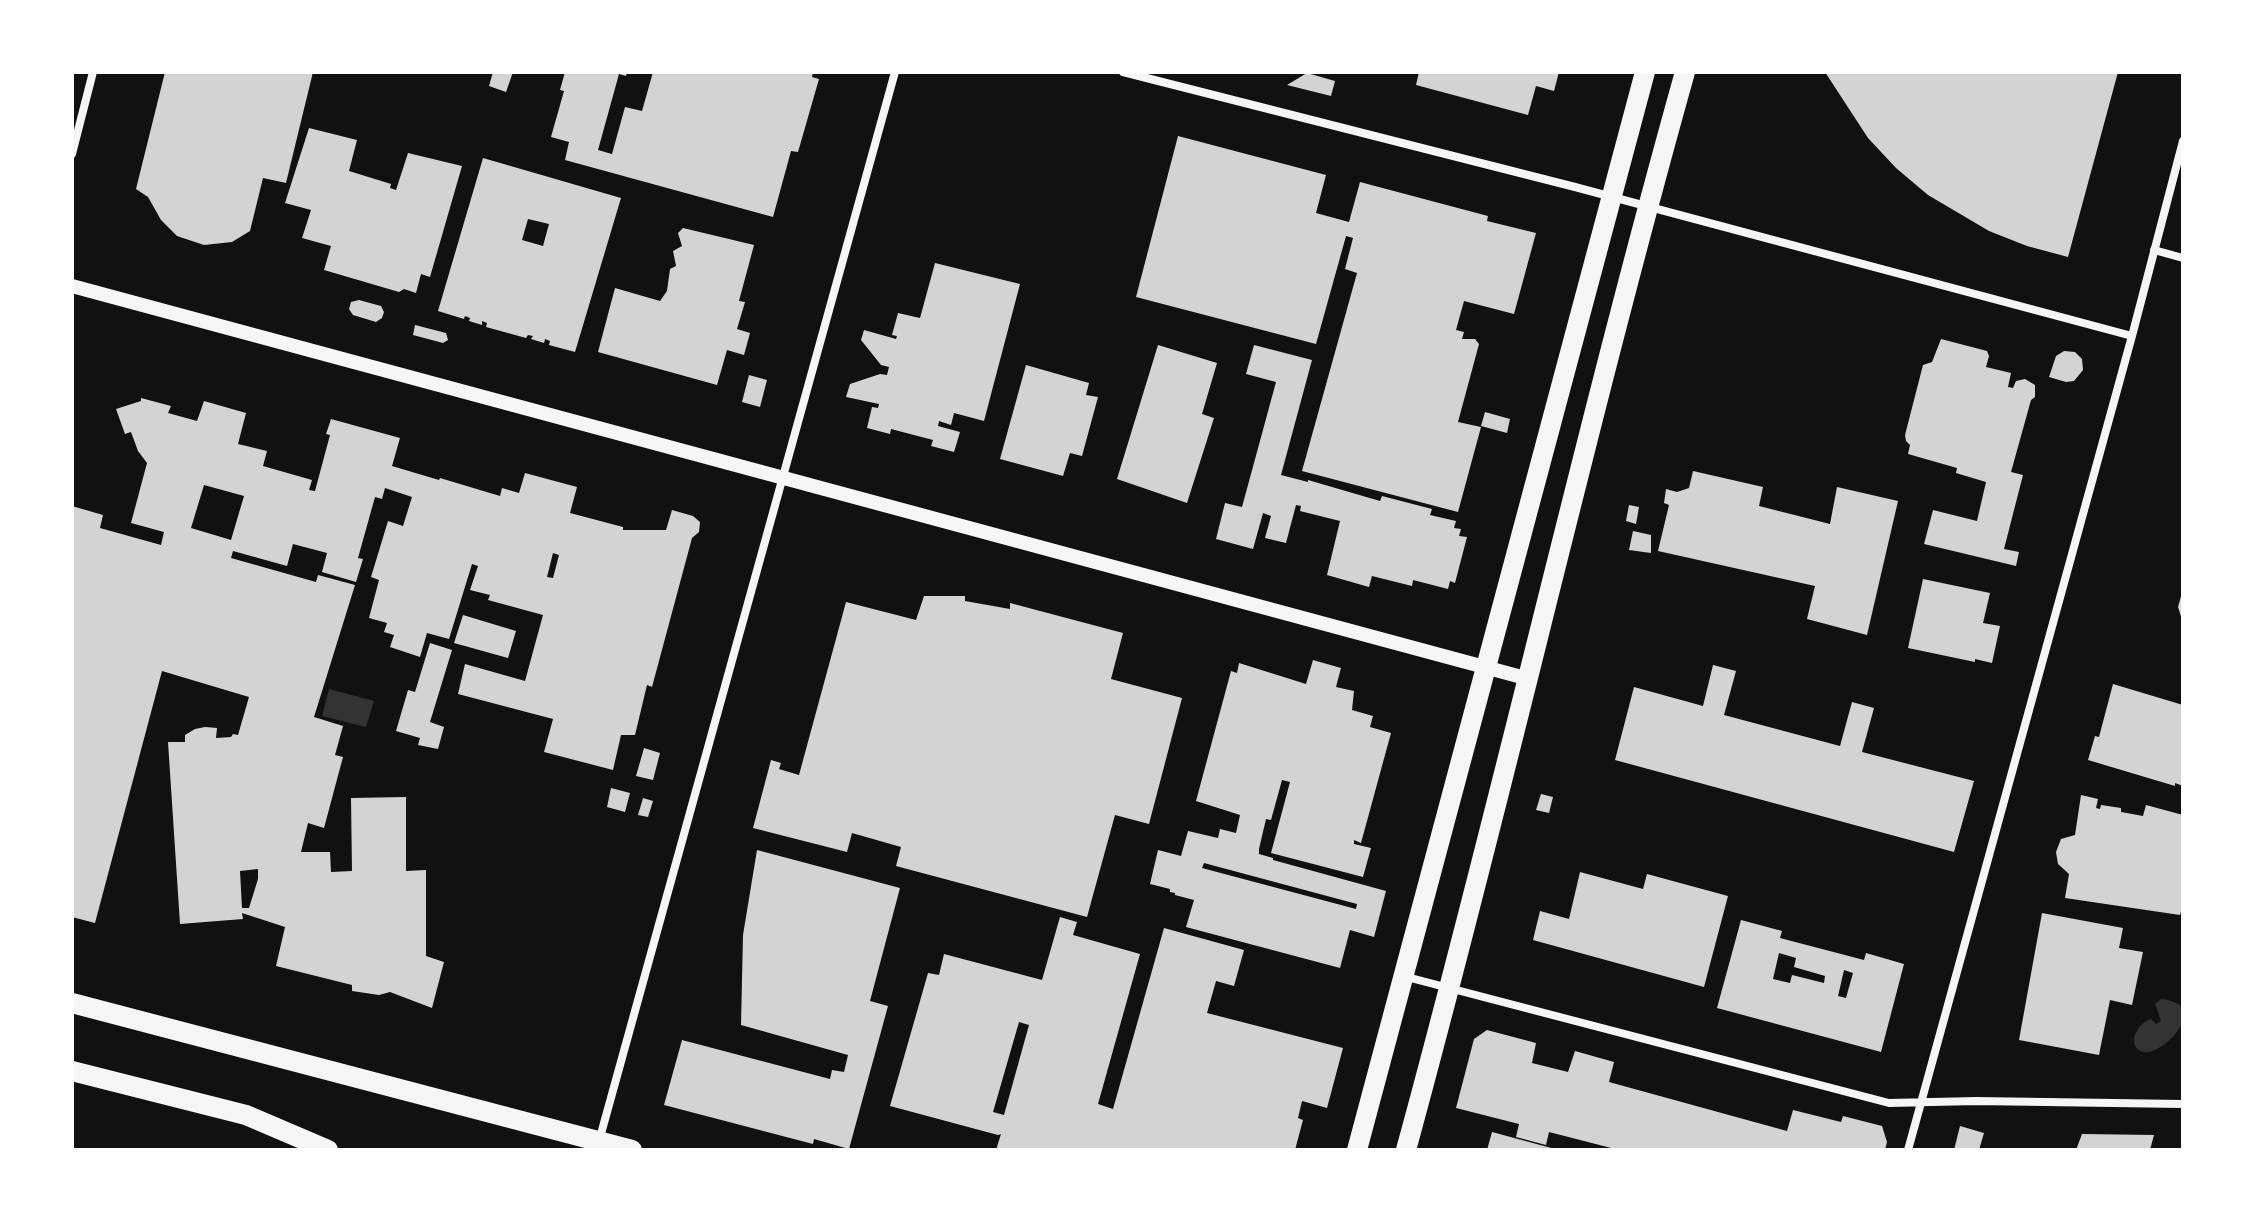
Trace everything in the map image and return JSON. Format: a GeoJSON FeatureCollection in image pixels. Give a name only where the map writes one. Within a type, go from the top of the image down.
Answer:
{"type":"FeatureCollection","features":[{"type":"Feature","properties":{"kind":"main road"},"geometry":{"type":"LineString","coordinates":[[1357,1150],[1645,72]]}},
{"type":"Feature","properties":{"kind":"main road"},"geometry":{"type":"LineString","coordinates":[[1406,1150],[1450,989],[1647,207],[1685,72]]}},
{"type":"Feature","properties":{"kind":"main road"},"geometry":{"type":"LineString","coordinates":[[72,1003],[632,1150]]}},
{"type":"Feature","properties":{"kind":"main road"},"geometry":{"type":"LineString","coordinates":[[72,1071],[246,1115],[328,1150]]}},
{"type":"Feature","properties":{"kind":"street"},"geometry":{"type":"LineString","coordinates":[[72,154],[93,72]]}},
{"type":"Feature","properties":{"kind":"street"},"geometry":{"type":"LineString","coordinates":[[599,1141],[780,478],[895,72]]}},
{"type":"Feature","properties":{"kind":"street"},"geometry":{"type":"LineString","coordinates":[[1123,72],[1611,197],[2132,336]]}},
{"type":"Feature","properties":{"kind":"street"},"geometry":{"type":"LineString","coordinates":[[1908,1150],[2183,141]]}},
{"type":"Feature","properties":{"kind":"street"},"geometry":{"type":"LineString","coordinates":[[2154,250],[2183,258]]}},
{"type":"Feature","properties":{"kind":"street"},"geometry":{"type":"LineString","coordinates":[[72,286],[1529,679]]}},
{"type":"Feature","properties":{"kind":"street"},"geometry":{"type":"LineString","coordinates":[[1403,976],[1889,1103],[2183,1104]]}},
{"type":"Feature","properties":{"kind":"shaded area"},"geometry":{"type":"Polygon","coordinates":[[[329,689],[374,701],[366,727],[322,716],[329,689]]]}},
{"type":"Feature","properties":{"kind":"shaded area"},"geometry":{"type":"Polygon","coordinates":[[[2161,999],[2176,1003],[2183,1010],[2184,1019],[2171,1039],[2161,1047],[2143,1052],[2135,1045],[2135,1034],[2146,1021],[2151,1019],[2156,1024],[2161,1021],[2155,1004],[2161,999]]]}},
{"type":"Feature","properties":{"kind":"building"},"geometry":{"type":"Polygon","coordinates":[[[165,72],[313,72],[286,183],[263,178],[250,231],[232,242],[204,245],[177,236],[161,220],[148,197],[136,189],[165,72]]]}},
{"type":"Feature","properties":{"kind":"building"},"geometry":{"type":"Polygon","coordinates":[[[493,72],[513,72],[506,92],[489,86],[493,72]]]}},
{"type":"Feature","properties":{"kind":"building"},"geometry":{"type":"Polygon","coordinates":[[[565,72],[627,72],[626,76],[619,74],[598,150],[612,154],[625,107],[642,111],[653,72],[813,72],[812,77],[819,79],[798,152],[791,151],[773,217],[565,160],[569,142],[551,137],[564,91],[560,90],[565,72]]]}},
{"type":"Feature","properties":{"kind":"building"},"geometry":{"type":"Polygon","coordinates":[[[1419,72],[1559,72],[1554,91],[1536,86],[1528,115],[1416,85],[1419,72]]]}},
{"type":"Feature","properties":{"kind":"building"},"geometry":{"type":"Polygon","coordinates":[[[1825,72],[2118,72],[2068,257],[1989,231],[1928,195],[1896,168],[1868,138],[1825,72]]]}},
{"type":"Feature","properties":{"kind":"building"},"geometry":{"type":"Polygon","coordinates":[[[1307,73],[1335,81],[1331,96],[1287,85],[1307,73]]]}},
{"type":"Feature","properties":{"kind":"building"},"geometry":{"type":"Polygon","coordinates":[[[309,128],[357,140],[349,171],[391,184],[390,188],[396,190],[408,153],[462,166],[430,277],[421,274],[416,293],[404,289],[399,292],[324,270],[331,246],[302,238],[311,210],[285,203],[309,128]]]}},
{"type":"Feature","properties":{"kind":"building"},"geometry":{"type":"Polygon","coordinates":[[[1178,136],[1326,175],[1316,213],[1349,222],[1360,182],[1488,216],[1487,221],[1536,233],[1514,314],[1464,301],[1456,330],[1464,332],[1462,339],[1475,339],[1479,344],[1458,422],[1481,427],[1458,512],[1302,471],[1357,273],[1345,269],[1353,238],[1346,236],[1316,344],[1136,297],[1178,136]]]}},
{"type":"Feature","properties":{"kind":"building"},"geometry":{"type":"Polygon","coordinates":[[[483,158],[621,198],[575,352],[549,345],[550,341],[545,339],[544,343],[531,339],[533,336],[526,338],[486,327],[487,323],[482,321],[482,325],[469,321],[470,318],[465,316],[464,319],[438,311],[483,158]],[[528,219],[522,240],[543,246],[549,224],[528,219]]]}},
{"type":"Feature","properties":{"kind":"building"},"geometry":{"type":"Polygon","coordinates":[[[683,228],[754,245],[739,301],[745,302],[737,329],[750,333],[744,355],[727,350],[717,385],[598,352],[615,288],[660,301],[667,291],[670,269],[676,266],[673,251],[682,246],[678,233],[683,228]]]}},
{"type":"Feature","properties":{"kind":"building"},"geometry":{"type":"Polygon","coordinates":[[[935,263],[1020,284],[984,421],[954,413],[951,425],[939,421],[938,426],[960,432],[954,452],[931,446],[933,440],[891,429],[890,434],[867,428],[872,407],[878,408],[879,404],[846,397],[850,384],[880,374],[887,375],[889,367],[881,365],[861,340],[864,330],[896,339],[897,336],[892,335],[898,313],[920,318],[935,263]]]}},
{"type":"Feature","properties":{"kind":"building"},"geometry":{"type":"Polygon","coordinates":[[[359,300],[381,306],[384,312],[382,318],[376,322],[353,315],[349,309],[351,302],[359,300]]]}},
{"type":"Feature","properties":{"kind":"building"},"geometry":{"type":"Polygon","coordinates":[[[415,325],[446,333],[448,340],[443,343],[413,335],[415,325]]]}},
{"type":"Feature","properties":{"kind":"building"},"geometry":{"type":"Polygon","coordinates":[[[1941,339],[1987,351],[1986,367],[2011,373],[2008,387],[2013,388],[2016,381],[2025,379],[2035,385],[2035,397],[2031,400],[2011,472],[2023,475],[2004,549],[2019,552],[2016,566],[1924,544],[1933,510],[1977,521],[1986,482],[1956,473],[1957,468],[1908,454],[1910,445],[1905,435],[1923,365],[1932,362],[1941,339]]]}},
{"type":"Feature","properties":{"kind":"building"},"geometry":{"type":"Polygon","coordinates":[[[1158,345],[1217,363],[1202,414],[1214,418],[1187,503],[1117,479],[1158,345]]]}},
{"type":"Feature","properties":{"kind":"building"},"geometry":{"type":"Polygon","coordinates":[[[1254,345],[1312,360],[1281,475],[1380,501],[1382,496],[1432,509],[1430,515],[1456,521],[1454,528],[1461,529],[1459,536],[1467,537],[1455,583],[1450,581],[1448,589],[1413,580],[1412,586],[1372,576],[1369,587],[1327,575],[1340,521],[1300,511],[1301,506],[1296,505],[1286,543],[1265,538],[1271,516],[1263,513],[1253,549],[1216,539],[1225,503],[1242,507],[1276,382],[1246,374],[1254,345]]]}},
{"type":"Feature","properties":{"kind":"building"},"geometry":{"type":"Polygon","coordinates":[[[2064,351],[2075,352],[2082,359],[2083,370],[2074,381],[2049,377],[2056,356],[2064,351]]]}},
{"type":"Feature","properties":{"kind":"building"},"geometry":{"type":"Polygon","coordinates":[[[1026,365],[1089,383],[1086,395],[1098,397],[1082,456],[1070,453],[1063,476],[1000,459],[1026,365]]]}},
{"type":"Feature","properties":{"kind":"building"},"geometry":{"type":"Polygon","coordinates":[[[749,375],[767,380],[760,407],[742,402],[749,375]]]}},
{"type":"Feature","properties":{"kind":"building"},"geometry":{"type":"Polygon","coordinates":[[[141,398],[171,406],[168,413],[197,421],[204,401],[246,413],[238,444],[267,451],[263,466],[312,480],[309,490],[315,491],[330,435],[326,434],[331,419],[400,438],[392,466],[439,480],[500,496],[502,488],[519,493],[525,473],[577,487],[570,513],[623,527],[623,530],[666,530],[672,510],[693,516],[700,522],[699,532],[692,538],[652,687],[647,685],[635,735],[621,735],[613,770],[544,752],[553,719],[458,694],[465,664],[525,681],[543,615],[488,600],[490,595],[470,590],[478,566],[472,564],[449,639],[427,633],[420,657],[390,647],[394,635],[384,632],[387,623],[369,618],[379,580],[371,577],[388,521],[403,526],[412,497],[385,488],[382,499],[375,497],[358,558],[363,559],[356,582],[322,572],[327,553],[293,544],[287,566],[233,551],[231,558],[316,582],[318,575],[355,585],[314,717],[343,726],[335,755],[343,757],[324,828],[308,823],[301,852],[330,852],[331,872],[352,871],[351,798],[406,797],[406,871],[426,870],[426,956],[444,962],[432,1008],[390,992],[379,995],[352,991],[352,985],[276,966],[285,927],[242,913],[243,919],[180,924],[168,742],[185,742],[185,735],[205,727],[217,728],[216,738],[238,735],[249,697],[162,671],[95,923],[72,917],[72,506],[103,515],[100,528],[161,545],[164,532],[131,523],[147,463],[138,451],[131,432],[125,434],[116,409],[141,401],[141,398]],[[204,485],[191,528],[231,540],[244,496],[204,485]],[[553,553],[547,577],[553,578],[559,555],[553,553]],[[258,869],[240,871],[242,908],[249,908],[258,869]]]}},
{"type":"Feature","properties":{"kind":"building"},"geometry":{"type":"Polygon","coordinates":[[[1485,412],[1510,419],[1507,433],[1481,426],[1485,412]]]}},
{"type":"Feature","properties":{"kind":"building"},"geometry":{"type":"Polygon","coordinates":[[[1693,471],[1763,487],[1759,506],[1830,524],[1837,487],[1898,501],[1867,635],[1807,619],[1815,586],[1658,551],[1669,505],[1664,503],[1666,489],[1677,492],[1689,488],[1693,471]]]}},
{"type":"Feature","properties":{"kind":"building"},"geometry":{"type":"Polygon","coordinates":[[[1629,505],[1639,507],[1636,524],[1626,521],[1629,505]]]}},
{"type":"Feature","properties":{"kind":"building"},"geometry":{"type":"Polygon","coordinates":[[[1633,531],[1651,535],[1651,553],[1629,550],[1633,531]]]}},
{"type":"Feature","properties":{"kind":"building"},"geometry":{"type":"Polygon","coordinates":[[[1923,579],[1990,593],[1983,623],[2000,626],[1992,663],[1908,648],[1923,579]]]}},
{"type":"Feature","properties":{"kind":"building"},"geometry":{"type":"Polygon","coordinates":[[[2183,589],[2183,623],[2178,607],[2183,589]]]}},
{"type":"Feature","properties":{"kind":"building"},"geometry":{"type":"Polygon","coordinates":[[[924,596],[965,596],[965,601],[1010,609],[1010,603],[1123,633],[1111,679],[1182,698],[1149,824],[1115,815],[1087,917],[896,866],[901,847],[852,833],[847,852],[753,828],[771,760],[781,763],[779,769],[799,775],[846,602],[916,620],[924,596]]]}},
{"type":"Feature","properties":{"kind":"building"},"geometry":{"type":"Polygon","coordinates":[[[463,615],[516,631],[508,658],[454,643],[463,615]]]}},
{"type":"Feature","properties":{"kind":"building"},"geometry":{"type":"Polygon","coordinates":[[[430,643],[452,650],[430,722],[444,727],[438,749],[418,745],[420,738],[396,731],[408,690],[415,692],[430,643]]]}},
{"type":"Feature","properties":{"kind":"building"},"geometry":{"type":"Polygon","coordinates":[[[1313,660],[1341,668],[1336,687],[1354,691],[1352,710],[1373,716],[1370,727],[1391,733],[1361,843],[1354,840],[1354,844],[1371,848],[1363,877],[1271,853],[1290,782],[1282,780],[1271,820],[1266,819],[1259,849],[1259,854],[1273,860],[1386,891],[1374,937],[1350,930],[1340,968],[1186,927],[1194,900],[1150,884],[1158,850],[1181,856],[1188,831],[1218,838],[1220,829],[1236,833],[1240,815],[1196,801],[1231,671],[1237,673],[1239,663],[1306,684],[1313,660]],[[1204,863],[1202,868],[1356,909],[1357,904],[1204,863]]]}},
{"type":"Feature","properties":{"kind":"building"},"geometry":{"type":"Polygon","coordinates":[[[1713,665],[1736,671],[1724,715],[1840,746],[1852,702],[1874,708],[1862,752],[1974,781],[1954,852],[1615,760],[1634,687],[1703,706],[1713,665]]]}},
{"type":"Feature","properties":{"kind":"building"},"geometry":{"type":"Polygon","coordinates":[[[2113,684],[2183,705],[2183,786],[2088,760],[2095,736],[2099,737],[2113,684]]]}},
{"type":"Feature","properties":{"kind":"building"},"geometry":{"type":"Polygon","coordinates":[[[644,748],[660,753],[653,780],[636,776],[644,748]]]}},
{"type":"Feature","properties":{"kind":"building"},"geometry":{"type":"Polygon","coordinates":[[[611,788],[630,793],[625,812],[607,807],[611,788]]]}},
{"type":"Feature","properties":{"kind":"building"},"geometry":{"type":"Polygon","coordinates":[[[1541,794],[1553,797],[1549,813],[1536,810],[1541,794]]]}},
{"type":"Feature","properties":{"kind":"building"},"geometry":{"type":"Polygon","coordinates":[[[2081,795],[2098,799],[2096,808],[2100,809],[2101,805],[2121,808],[2121,812],[2143,816],[2146,805],[2183,815],[2183,904],[2180,915],[2065,898],[2069,874],[2058,864],[2056,852],[2061,839],[2075,835],[2081,795]]]}},
{"type":"Feature","properties":{"kind":"building"},"geometry":{"type":"Polygon","coordinates":[[[643,798],[653,801],[648,817],[638,815],[643,798]]]}},
{"type":"Feature","properties":{"kind":"building"},"geometry":{"type":"Polygon","coordinates":[[[757,850],[900,888],[870,1001],[888,1006],[849,1149],[814,1139],[813,1144],[664,1105],[682,1040],[830,1079],[832,1070],[844,1072],[848,1055],[741,1025],[743,935],[757,850]]]}},
{"type":"Feature","properties":{"kind":"building"},"geometry":{"type":"Polygon","coordinates":[[[1580,872],[1643,889],[1647,874],[1728,896],[1704,987],[1533,940],[1540,911],[1569,919],[1580,872]]]}},
{"type":"Feature","properties":{"kind":"building"},"geometry":{"type":"Polygon","coordinates":[[[2042,913],[2123,928],[2119,948],[2143,952],[2132,1005],[2110,1000],[2099,1055],[2019,1040],[2042,913]]]}},
{"type":"Feature","properties":{"kind":"building"},"geometry":{"type":"Polygon","coordinates":[[[1060,917],[1077,922],[1073,935],[1140,954],[1098,1104],[1113,1109],[1164,928],[1244,950],[1234,986],[1216,981],[1207,1013],[1343,1048],[1327,1108],[1302,1101],[1298,1118],[1303,1120],[1295,1150],[996,1150],[1001,1134],[890,1106],[928,973],[939,975],[944,954],[1042,980],[1060,917]],[[1019,1022],[993,1112],[1004,1115],[1029,1025],[1019,1022]]]}},
{"type":"Feature","properties":{"kind":"building"},"geometry":{"type":"Polygon","coordinates":[[[1741,920],[1782,931],[1780,938],[1864,960],[1866,953],[1904,964],[1881,1052],[1717,1008],[1741,920]],[[1779,953],[1773,979],[1790,983],[1792,975],[1824,983],[1825,976],[1794,967],[1796,958],[1779,953]],[[1844,970],[1838,996],[1846,998],[1853,973],[1844,970]]]}},
{"type":"Feature","properties":{"kind":"building"},"geometry":{"type":"Polygon","coordinates":[[[1487,1030],[1536,1043],[1532,1063],[1568,1072],[1575,1051],[1614,1062],[1609,1082],[1787,1131],[1793,1110],[1841,1122],[1843,1116],[1882,1126],[1887,1142],[1885,1150],[1619,1150],[1549,1132],[1546,1145],[1516,1137],[1519,1124],[1456,1108],[1474,1039],[1487,1030]]]}},
{"type":"Feature","properties":{"kind":"building"},"geometry":{"type":"Polygon","coordinates":[[[1960,1126],[1984,1133],[1979,1150],[1954,1150],[1960,1126]]]}},
{"type":"Feature","properties":{"kind":"building"},"geometry":{"type":"Polygon","coordinates":[[[1492,1132],[1555,1149],[1555,1150],[1487,1150],[1492,1132]]]}},
{"type":"Feature","properties":{"kind":"building"},"geometry":{"type":"Polygon","coordinates":[[[2082,1134],[2154,1135],[2150,1150],[2076,1150],[2082,1134]]]}}]}
